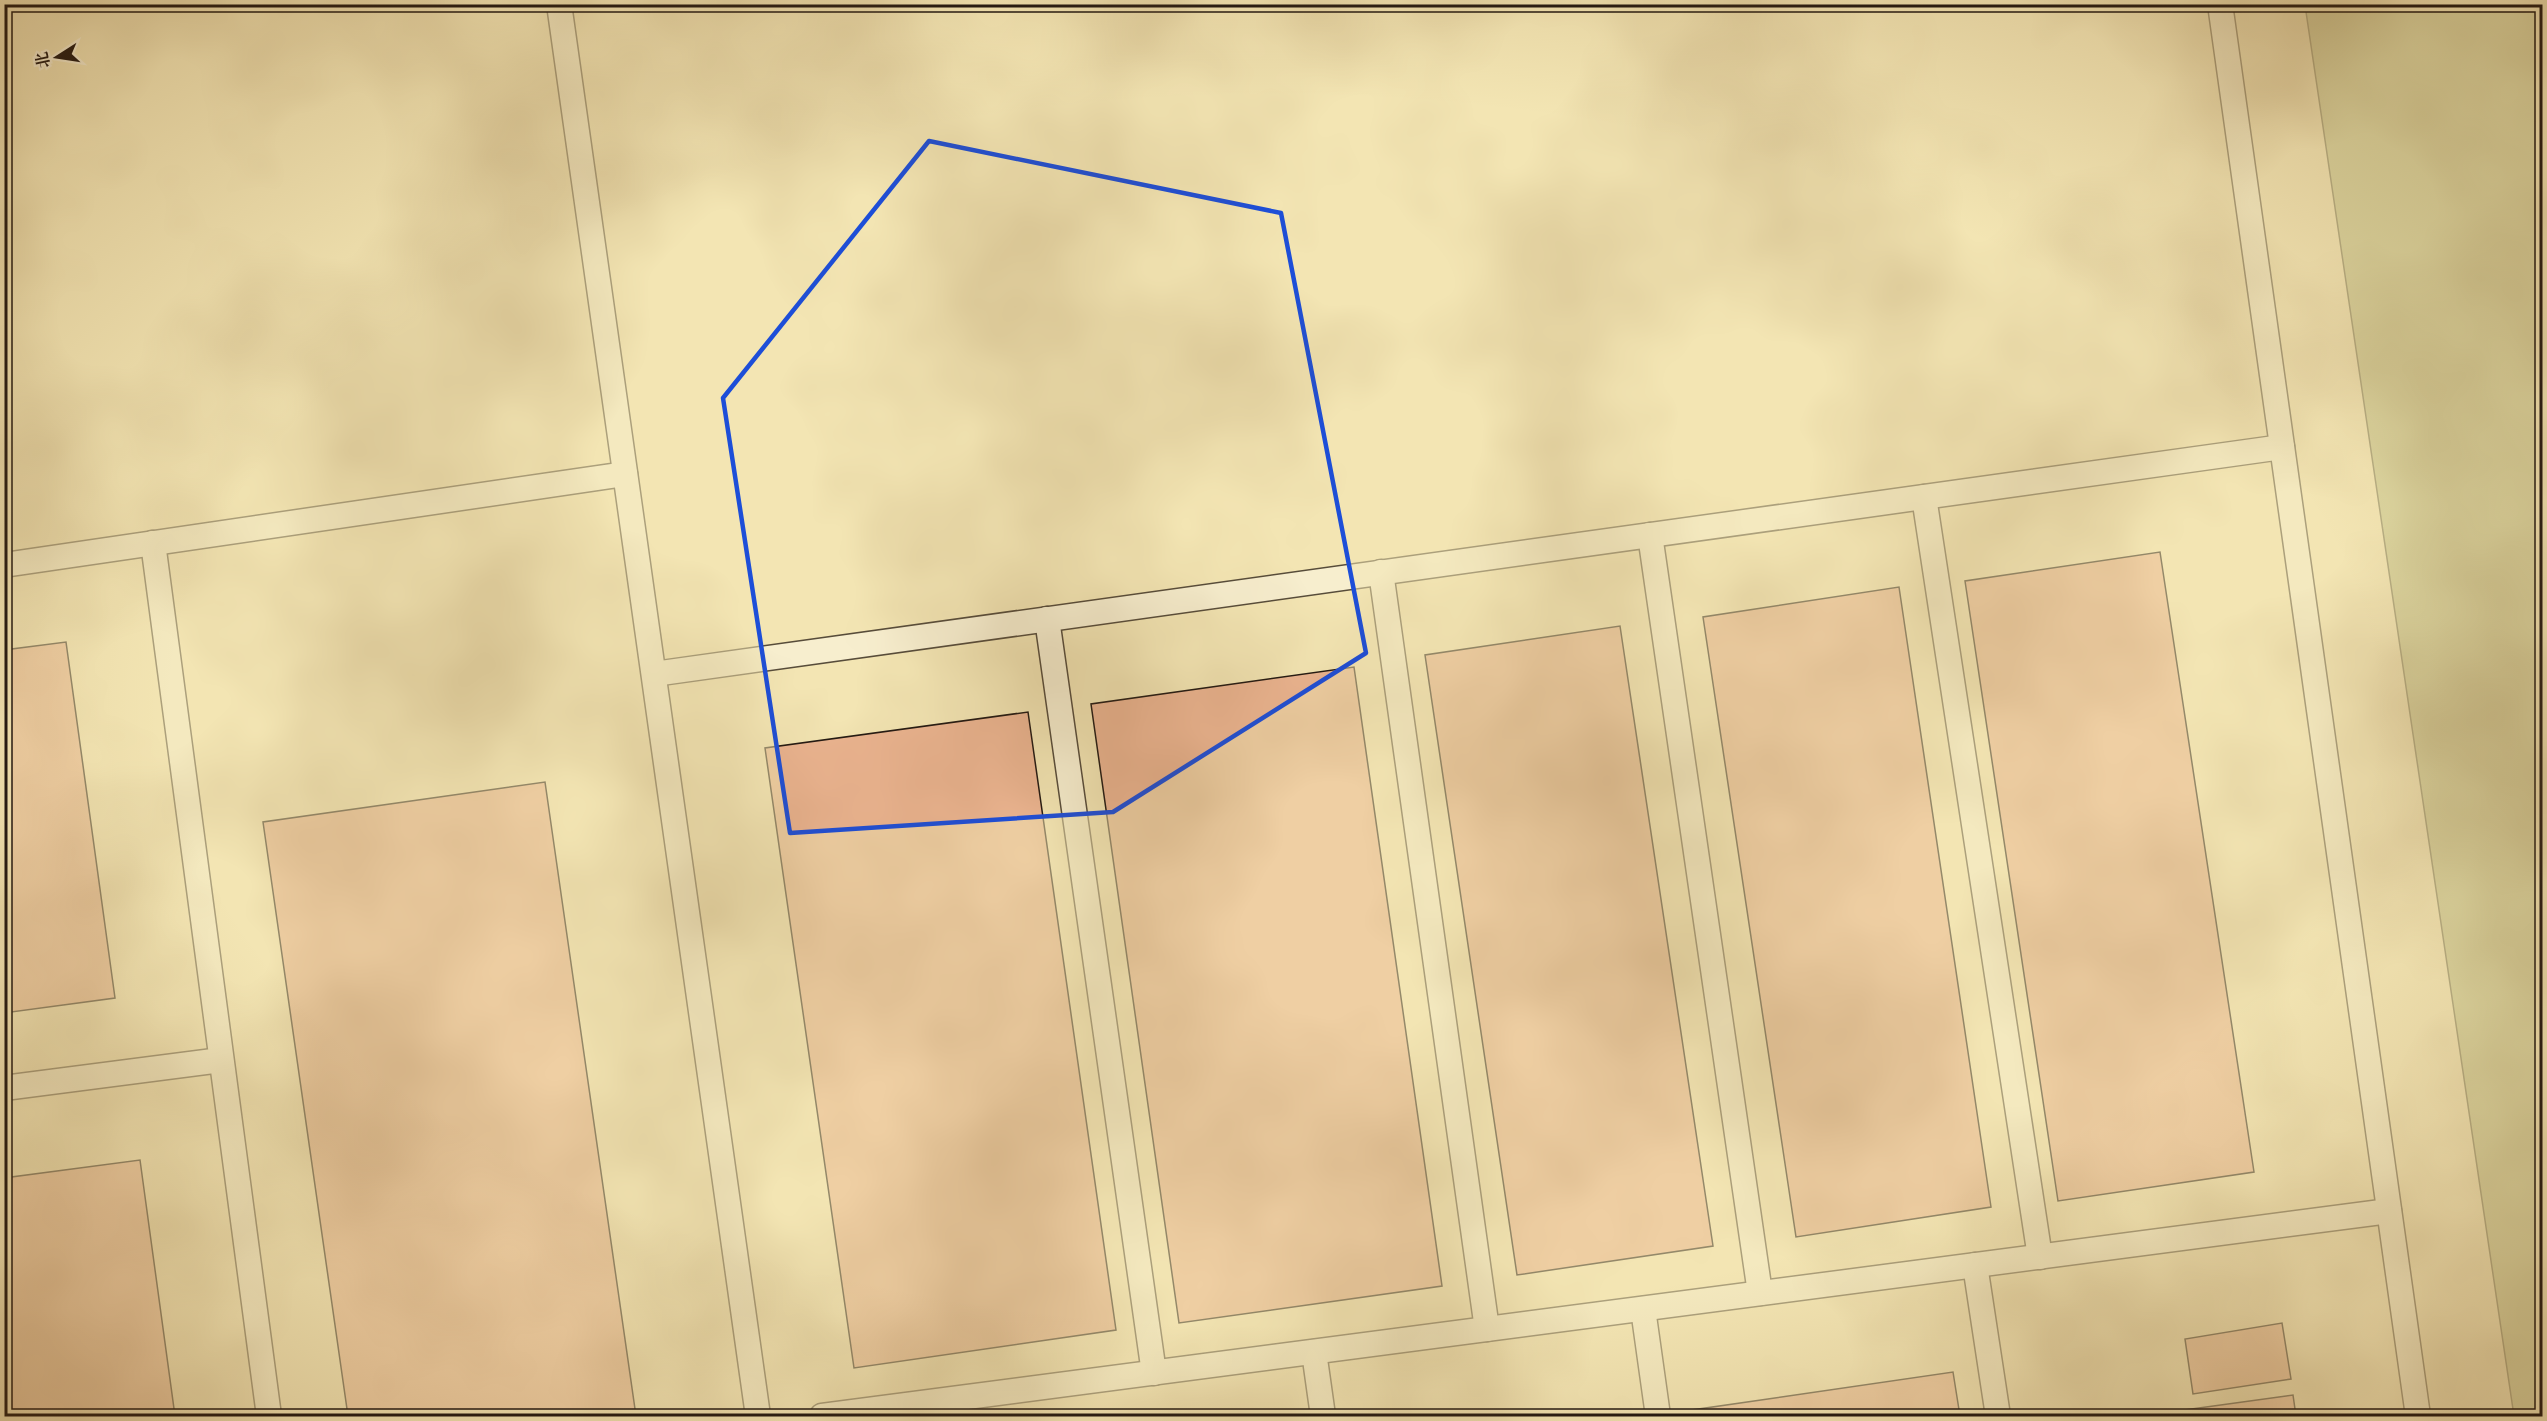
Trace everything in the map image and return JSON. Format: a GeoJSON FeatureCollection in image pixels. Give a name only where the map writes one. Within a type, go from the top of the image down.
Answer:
{"type":"FeatureCollection","features":[{"type":"Feature","properties":{"kind":"lane"},"geometry":{"type":"LineString","coordinates":[[559,4],[758,1416]]}},
{"type":"Feature","properties":{"kind":"lane"},"geometry":{"type":"LineString","coordinates":[[2220,4],[2418,1416]]}},
{"type":"Feature","properties":{"kind":"lane"},"geometry":{"type":"LineString","coordinates":[[654,674],[2282,447]]}},
{"type":"Feature","properties":{"kind":"lane"},"geometry":{"type":"LineString","coordinates":[[4,565],[625,474]]}},
{"type":"Feature","properties":{"kind":"lane"},"geometry":{"type":"LineString","coordinates":[[1924,497],[2040,1257]]}},
{"type":"Feature","properties":{"kind":"lane"},"geometry":{"type":"LineString","coordinates":[[1650,535],[1760,1293]]}},
{"type":"Feature","properties":{"kind":"lane"},"geometry":{"type":"LineString","coordinates":[[153,543],[268,1416]]}},
{"type":"Feature","properties":{"kind":"lane"},"geometry":{"type":"LineString","coordinates":[[1381,572],[1486,1329]]}},
{"type":"Feature","properties":{"kind":"lane"},"geometry":{"type":"LineString","coordinates":[[1047,619],[1154,1373]]}},
{"type":"Feature","properties":{"kind":"lane"},"geometry":{"type":"LineString","coordinates":[[4,1088],[221,1060]]}},
{"type":"Feature","properties":{"kind":"lane"},"geometry":{"type":"LineString","coordinates":[[822,1416],[2389,1211]]}},
{"type":"Feature","properties":{"kind":"lane"},"geometry":{"type":"LineString","coordinates":[[1975,1265],[1998,1416]]}},
{"type":"Feature","properties":{"kind":"lane"},"geometry":{"type":"LineString","coordinates":[[1643,1309],[1658,1416]]}},
{"type":"Feature","properties":{"kind":"lane"},"geometry":{"type":"LineString","coordinates":[[1314,1352],[1323,1416]]}},
{"type":"Feature","properties":{"kind":"highlighted area"},"geometry":{"type":"Polygon","coordinates":[[[929,141],[1281,213],[1366,653],[1113,812],[790,833],[723,398],[929,141]]]}},
{"type":"Feature","properties":{"kind":"green space"},"geometry":{"type":"Polygon","coordinates":[[[2305,5],[2542,5],[2542,1416],[2514,1416],[2305,5]]]}},
{"type":"Feature","properties":{"kind":"building"},"geometry":{"type":"Polygon","coordinates":[[[2160,552],[2254,1172],[2058,1201],[1965,581],[2160,552]]]}},
{"type":"Feature","properties":{"kind":"building"},"geometry":{"type":"Polygon","coordinates":[[[1899,587],[1991,1207],[1796,1237],[1703,617],[1899,587]]]}},
{"type":"Feature","properties":{"kind":"building"},"geometry":{"type":"Polygon","coordinates":[[[1620,626],[1713,1246],[1517,1275],[1425,655],[1620,626]]]}},
{"type":"Feature","properties":{"kind":"building"},"geometry":{"type":"Polygon","coordinates":[[[66,642],[115,998],[4,1013],[4,650],[66,642]]]}},
{"type":"Feature","properties":{"kind":"building"},"geometry":{"type":"Polygon","coordinates":[[[1354,667],[1442,1286],[1179,1323],[1091,704],[1354,667]]]}},
{"type":"Feature","properties":{"kind":"building"},"geometry":{"type":"Polygon","coordinates":[[[1028,712],[1116,1330],[854,1368],[765,748],[1028,712]]]}},
{"type":"Feature","properties":{"kind":"building"},"geometry":{"type":"Polygon","coordinates":[[[545,782],[636,1416],[348,1416],[263,822],[545,782]]]}},
{"type":"Feature","properties":{"kind":"building"},"geometry":{"type":"Polygon","coordinates":[[[140,1160],[175,1416],[4,1416],[4,1178],[140,1160]]]}},
{"type":"Feature","properties":{"kind":"building"},"geometry":{"type":"Polygon","coordinates":[[[2282,1323],[2291,1379],[2193,1394],[2185,1339],[2282,1323]]]}},
{"type":"Feature","properties":{"kind":"building"},"geometry":{"type":"Polygon","coordinates":[[[1953,1372],[1960,1416],[1693,1416],[1692,1410],[1953,1372]]]}},
{"type":"Feature","properties":{"kind":"building"},"geometry":{"type":"Polygon","coordinates":[[[2293,1395],[2296,1416],[2135,1416],[2177,1411],[2293,1395]]]}}]}
